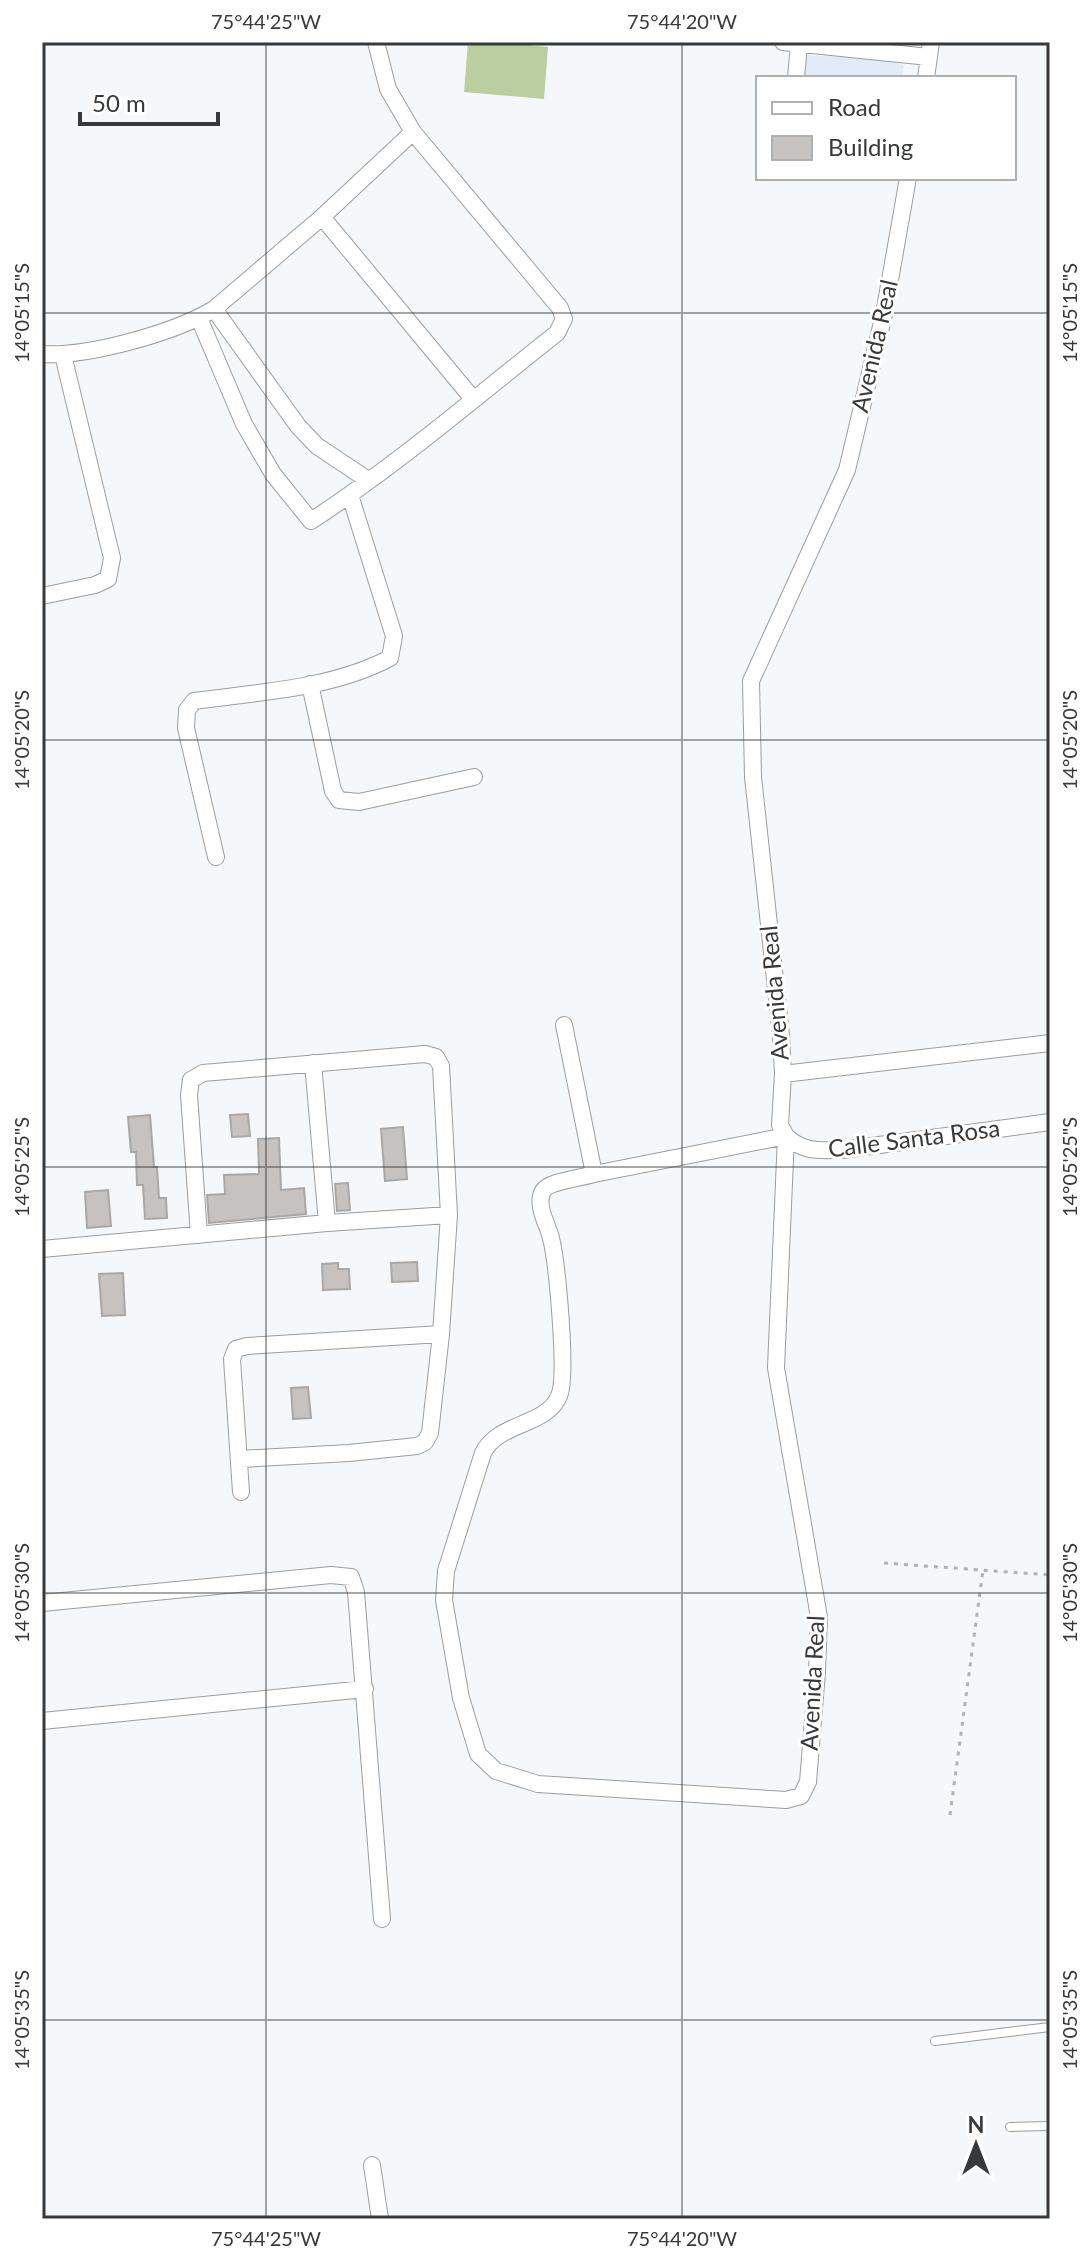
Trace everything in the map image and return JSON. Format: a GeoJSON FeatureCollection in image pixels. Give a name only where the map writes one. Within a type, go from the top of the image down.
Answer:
{"type":"FeatureCollection","features":[{"type":"Feature","properties":{"kind":"street"},"geometry":{"type":"LineString","coordinates":[[199,318],[244,424],[273,474],[311,521],[394,462],[557,333],[564,319],[560,308],[413,132],[388,89],[376,42]]}},
{"type":"Feature","properties":{"kind":"street"},"geometry":{"type":"LineString","coordinates":[[796,76],[791,43],[930,49],[926,76]]}},
{"type":"Feature","properties":{"kind":"street"},"geometry":{"type":"LineString","coordinates":[[42,354],[63,355],[150,336],[199,318],[214,309],[322,217],[413,132]]}},
{"type":"Feature","properties":{"kind":"street","name":"Avenida Real"},"geometry":{"type":"LineString","coordinates":[[594,1174],[551,1184],[543,1191],[540,1203],[551,1239],[560,1306],[560,1396],[547,1411],[500,1434],[488,1444],[446,1571],[444,1600],[461,1698],[478,1754],[496,1771],[538,1784],[770,1800],[801,1796],[808,1782],[819,1617],[776,1368],[786,1136],[780,1125],[783,1074],[781,1035],[753,777],[751,681],[847,470],[884,314],[908,180]]}},
{"type":"Feature","properties":{"kind":"street"},"geometry":{"type":"LineString","coordinates":[[322,217],[473,399]]}},
{"type":"Feature","properties":{"kind":"street"},"geometry":{"type":"LineString","coordinates":[[214,309],[298,426],[317,446],[368,480]]}},
{"type":"Feature","properties":{"kind":"street"},"geometry":{"type":"LineString","coordinates":[[42,596],[95,585],[108,579],[112,558],[63,355]]}},
{"type":"Feature","properties":{"kind":"street"},"geometry":{"type":"LineString","coordinates":[[216,857],[186,728],[187,710],[194,701],[310,684],[371,668],[390,658],[394,636],[350,495]]}},
{"type":"Feature","properties":{"kind":"street"},"geometry":{"type":"LineString","coordinates":[[310,684],[333,791],[339,800],[359,802],[474,777]]}},
{"type":"Feature","properties":{"kind":"street"},"geometry":{"type":"LineString","coordinates":[[564,1025],[594,1174],[786,1136]]}},
{"type":"Feature","properties":{"kind":"street"},"geometry":{"type":"LineString","coordinates":[[783,1074],[1050,1043]]}},
{"type":"Feature","properties":{"kind":"street"},"geometry":{"type":"LineString","coordinates":[[199,1235],[189,1095],[191,1080],[203,1073],[425,1054],[436,1057],[441,1066],[449,1215],[430,1433],[425,1442],[417,1446],[240,1459]]}},
{"type":"Feature","properties":{"kind":"street"},"geometry":{"type":"LineString","coordinates":[[313,1063],[327,1223]]}},
{"type":"Feature","properties":{"kind":"street","name":"Calle Santa Rosa"},"geometry":{"type":"LineString","coordinates":[[786,1136],[795,1145],[808,1150],[842,1150],[1050,1122]]}},
{"type":"Feature","properties":{"kind":"street"},"geometry":{"type":"LineString","coordinates":[[42,1249],[449,1215]]}},
{"type":"Feature","properties":{"kind":"street"},"geometry":{"type":"LineString","coordinates":[[241,1492],[232,1359],[236,1349],[441,1334]]}},
{"type":"Feature","properties":{"kind":"street"},"geometry":{"type":"LineString","coordinates":[[42,1603],[331,1575],[351,1577],[356,1592],[365,1689],[382,1919]]}},
{"type":"Feature","properties":{"kind":"street"},"geometry":{"type":"LineString","coordinates":[[42,1721],[365,1689]]}},
{"type":"Feature","properties":{"kind":"street"},"geometry":{"type":"LineString","coordinates":[[372,2165],[380,2219]]}},
{"type":"Feature","properties":{"kind":"lane"},"geometry":{"type":"LineString","coordinates":[[935,2041],[1050,2027]]}},
{"type":"Feature","properties":{"kind":"lane"},"geometry":{"type":"LineString","coordinates":[[1010,2127],[1050,2126]]}},
{"type":"Feature","properties":{"kind":"path"},"geometry":{"type":"LineString","coordinates":[[884,1563],[1050,1575]]}},
{"type":"Feature","properties":{"kind":"path"},"geometry":{"type":"LineString","coordinates":[[950,1815],[983,1570]]}},
{"type":"Feature","properties":{"kind":"shaded area"},"geometry":{"type":"Polygon","coordinates":[[[804,55],[880,59],[904,65],[902,76],[802,76],[804,55]]]}},
{"type":"Feature","properties":{"kind":"green space"},"geometry":{"type":"Polygon","coordinates":[[[468,42],[548,47],[544,99],[464,92],[468,42]]]}},
{"type":"Feature","properties":{"kind":"building"},"geometry":{"type":"Polygon","coordinates":[[[248,1114],[250,1136],[232,1137],[230,1115],[248,1114]]]}},
{"type":"Feature","properties":{"kind":"building"},"geometry":{"type":"Polygon","coordinates":[[[150,1115],[159,1198],[166,1198],[167,1218],[145,1219],[143,1185],[137,1185],[136,1152],[131,1152],[128,1117],[150,1115]]]}},
{"type":"Feature","properties":{"kind":"building"},"geometry":{"type":"Polygon","coordinates":[[[403,1127],[407,1179],[385,1181],[381,1129],[403,1127]]]}},
{"type":"Feature","properties":{"kind":"building"},"geometry":{"type":"Polygon","coordinates":[[[279,1138],[281,1190],[304,1188],[306,1214],[209,1223],[207,1195],[225,1194],[224,1175],[259,1174],[258,1139],[279,1138]]]}},
{"type":"Feature","properties":{"kind":"building"},"geometry":{"type":"Polygon","coordinates":[[[348,1183],[350,1210],[337,1211],[335,1184],[348,1183]]]}},
{"type":"Feature","properties":{"kind":"building"},"geometry":{"type":"Polygon","coordinates":[[[108,1190],[111,1226],[87,1228],[85,1192],[108,1190]]]}},
{"type":"Feature","properties":{"kind":"building"},"geometry":{"type":"Polygon","coordinates":[[[417,1262],[418,1281],[392,1282],[391,1263],[417,1262]]]}},
{"type":"Feature","properties":{"kind":"building"},"geometry":{"type":"Polygon","coordinates":[[[338,1263],[338,1269],[349,1269],[350,1289],[323,1290],[322,1264],[338,1263]]]}},
{"type":"Feature","properties":{"kind":"building"},"geometry":{"type":"Polygon","coordinates":[[[123,1273],[125,1315],[102,1316],[99,1274],[123,1273]]]}},
{"type":"Feature","properties":{"kind":"building"},"geometry":{"type":"Polygon","coordinates":[[[308,1387],[311,1418],[293,1419],[291,1388],[308,1387]]]}}]}
